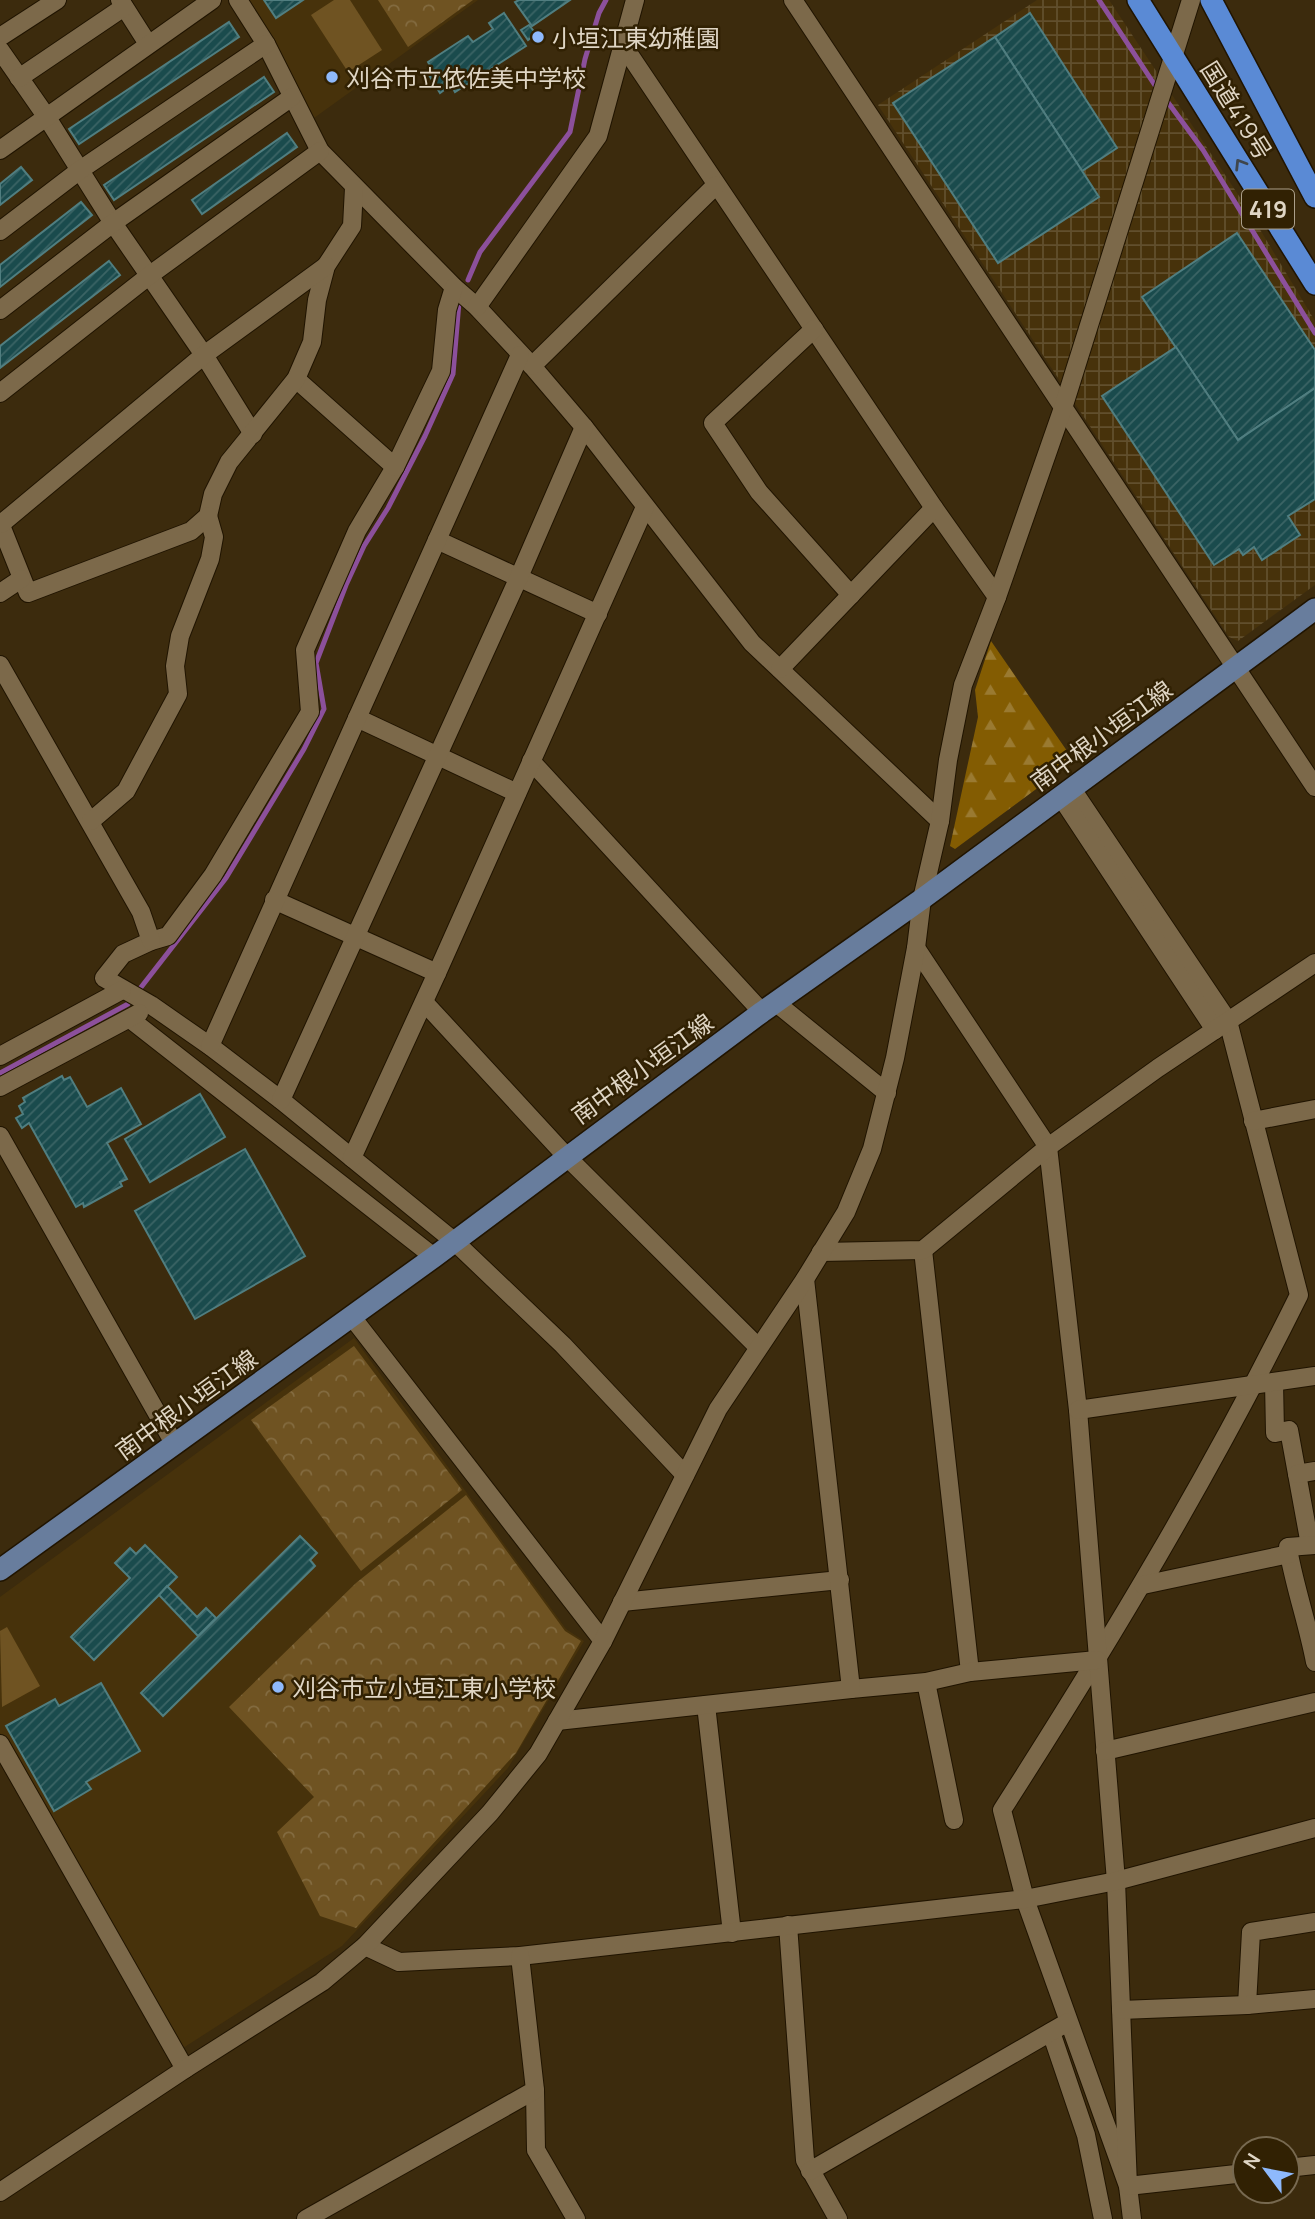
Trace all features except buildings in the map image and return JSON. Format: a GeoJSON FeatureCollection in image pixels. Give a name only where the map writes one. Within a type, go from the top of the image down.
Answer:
{"type":"FeatureCollection","features":[{"type":"Feature","properties":{"kind":"highway","name":"国道419号"},"geometry":{"type":"LineString","coordinates":[[1138,0],[1315,284]]}},
{"type":"Feature","properties":{"kind":"highway","name":"国道419号"},"geometry":{"type":"LineString","coordinates":[[1211,0],[1315,197]]}},
{"type":"Feature","properties":{"kind":"main road","name":"南中根小垣江線"},"geometry":{"type":"LineString","coordinates":[[0,1570],[455,1242],[566,1156],[922,899],[1315,608]]}},
{"type":"Feature","properties":{"kind":"street"},"geometry":{"type":"LineString","coordinates":[[0,37],[57,0]]}},
{"type":"Feature","properties":{"kind":"street"},"geometry":{"type":"LineString","coordinates":[[0,149],[212,0]]}},
{"type":"Feature","properties":{"kind":"street"},"geometry":{"type":"LineString","coordinates":[[238,0],[266,44],[320,151],[354,188],[477,307],[526,360],[584,427],[752,643],[940,821]]}},
{"type":"Feature","properties":{"kind":"street"},"geometry":{"type":"LineString","coordinates":[[477,307],[598,136],[635,0]]}},
{"type":"Feature","properties":{"kind":"street"},"geometry":{"type":"LineString","coordinates":[[793,0],[1064,405],[1315,788]]}},
{"type":"Feature","properties":{"kind":"street"},"geometry":{"type":"LineString","coordinates":[[0,2192],[322,1982],[365,1946],[490,1813],[538,1754],[558,1721],[603,1641],[718,1409],[805,1279],[846,1212],[872,1149],[887,1093],[916,948],[922,899],[940,821],[948,760],[963,685],[997,597],[1064,405],[1191,0]]}},
{"type":"Feature","properties":{"kind":"street"},"geometry":{"type":"LineString","coordinates":[[19,78],[122,4],[148,44]]}},
{"type":"Feature","properties":{"kind":"street"},"geometry":{"type":"LineString","coordinates":[[0,231],[80,170],[266,44]]}},
{"type":"Feature","properties":{"kind":"street"},"geometry":{"type":"LineString","coordinates":[[623,45],[934,508],[997,597]]}},
{"type":"Feature","properties":{"kind":"street"},"geometry":{"type":"LineString","coordinates":[[0,50],[46,116],[113,223],[204,355],[253,434]]}},
{"type":"Feature","properties":{"kind":"street"},"geometry":{"type":"LineString","coordinates":[[0,310],[113,223],[292,97]]}},
{"type":"Feature","properties":{"kind":"street"},"geometry":{"type":"LineString","coordinates":[[0,393],[150,275],[320,151]]}},
{"type":"Feature","properties":{"kind":"street"},"geometry":{"type":"LineString","coordinates":[[210,1046],[437,540],[526,360],[716,185]]}},
{"type":"Feature","properties":{"kind":"street"},"geometry":{"type":"LineString","coordinates":[[91,821],[126,791],[178,694],[175,666],[180,636],[210,559],[214,537],[208,516],[213,494],[229,463],[296,379],[312,342],[317,300],[326,266],[352,226],[354,188]]}},
{"type":"Feature","properties":{"kind":"street"},"geometry":{"type":"LineString","coordinates":[[208,516],[191,531],[27,593],[0,523],[204,355],[326,266]]}},
{"type":"Feature","properties":{"kind":"street"},"geometry":{"type":"LineString","coordinates":[[454,287],[447,310],[441,371],[395,467],[357,531],[305,650],[310,712],[213,875],[168,936],[123,954],[104,978],[210,1046],[281,1100],[455,1242],[564,1345],[685,1475]]}},
{"type":"Feature","properties":{"kind":"street"},"geometry":{"type":"LineString","coordinates":[[814,329],[713,423],[759,492],[851,595]]}},
{"type":"Feature","properties":{"kind":"street"},"geometry":{"type":"LineString","coordinates":[[296,379],[395,467]]}},
{"type":"Feature","properties":{"kind":"street"},"geometry":{"type":"LineString","coordinates":[[281,1100],[519,577],[584,427]]}},
{"type":"Feature","properties":{"kind":"street"},"geometry":{"type":"LineString","coordinates":[[352,1158],[645,507]]}},
{"type":"Feature","properties":{"kind":"street"},"geometry":{"type":"LineString","coordinates":[[780,669],[934,508]]}},
{"type":"Feature","properties":{"kind":"street"},"geometry":{"type":"LineString","coordinates":[[437,540],[598,614]]}},
{"type":"Feature","properties":{"kind":"street"},"geometry":{"type":"LineString","coordinates":[[0,593],[21,579]]}},
{"type":"Feature","properties":{"kind":"street"},"geometry":{"type":"LineString","coordinates":[[0,666],[141,912],[151,941]]}},
{"type":"Feature","properties":{"kind":"street"},"geometry":{"type":"LineString","coordinates":[[356,718],[517,793]]}},
{"type":"Feature","properties":{"kind":"street"},"geometry":{"type":"LineString","coordinates":[[531,761],[769,1007],[887,1093]]}},
{"type":"Feature","properties":{"kind":"street"},"geometry":{"type":"LineString","coordinates":[[1066,793],[1221,1026],[1253,1121],[1299,1294],[1255,1385],[1143,1585],[1002,1810],[1025,1899],[1128,2186]]}},
{"type":"Feature","properties":{"kind":"street"},"geometry":{"type":"LineString","coordinates":[[274,900],[437,973]]}},
{"type":"Feature","properties":{"kind":"street"},"geometry":{"type":"LineString","coordinates":[[916,948],[1048,1147],[1077,1410],[1116,1881],[1128,2186],[1132,2219]]}},
{"type":"Feature","properties":{"kind":"street"},"geometry":{"type":"LineString","coordinates":[[821,1252],[923,1250],[1048,1147],[1315,963]]}},
{"type":"Feature","properties":{"kind":"street"},"geometry":{"type":"LineString","coordinates":[[0,1056],[123,990]]}},
{"type":"Feature","properties":{"kind":"street"},"geometry":{"type":"LineString","coordinates":[[424,1002],[566,1156],[758,1347]]}},
{"type":"Feature","properties":{"kind":"street"},"geometry":{"type":"LineString","coordinates":[[0,1087],[130,1018],[148,1004]]}},
{"type":"Feature","properties":{"kind":"street"},"geometry":{"type":"LineString","coordinates":[[130,1018],[434,1257]]}},
{"type":"Feature","properties":{"kind":"street"},"geometry":{"type":"LineString","coordinates":[[1253,1121],[1315,1109]]}},
{"type":"Feature","properties":{"kind":"street"},"geometry":{"type":"LineString","coordinates":[[0,1136],[175,1445]]}},
{"type":"Feature","properties":{"kind":"street"},"geometry":{"type":"LineString","coordinates":[[923,1250],[971,1672]]}},
{"type":"Feature","properties":{"kind":"street"},"geometry":{"type":"LineString","coordinates":[[805,1279],[851,1689]]}},
{"type":"Feature","properties":{"kind":"street"},"geometry":{"type":"LineString","coordinates":[[352,1317],[603,1641]]}},
{"type":"Feature","properties":{"kind":"street"},"geometry":{"type":"LineString","coordinates":[[1077,1410],[1315,1376]]}},
{"type":"Feature","properties":{"kind":"street"},"geometry":{"type":"LineString","coordinates":[[1274,1382],[1275,1433],[1289,1430],[1306,1472],[1312,1545],[1288,1547],[1296,1592],[1307,1620],[1315,1662]]}},
{"type":"Feature","properties":{"kind":"street"},"geometry":{"type":"LineString","coordinates":[[1143,1585],[1289,1554]]}},
{"type":"Feature","properties":{"kind":"street"},"geometry":{"type":"LineString","coordinates":[[622,1602],[840,1580]]}},
{"type":"Feature","properties":{"kind":"street"},"geometry":{"type":"LineString","coordinates":[[558,1721],[926,1682],[971,1672],[1097,1660]]}},
{"type":"Feature","properties":{"kind":"street"},"geometry":{"type":"LineString","coordinates":[[926,1682],[954,1820]]}},
{"type":"Feature","properties":{"kind":"street"},"geometry":{"type":"LineString","coordinates":[[1105,1751],[1315,1702]]}},
{"type":"Feature","properties":{"kind":"street"},"geometry":{"type":"LineString","coordinates":[[706,1705],[732,1933]]}},
{"type":"Feature","properties":{"kind":"street"},"geometry":{"type":"LineString","coordinates":[[0,1744],[185,2069]]}},
{"type":"Feature","properties":{"kind":"street"},"geometry":{"type":"LineString","coordinates":[[365,1946],[399,1962],[520,1956],[1025,1899],[1116,1881],[1315,1828]]}},
{"type":"Feature","properties":{"kind":"street"},"geometry":{"type":"LineString","coordinates":[[1247,2004],[1251,1932],[1315,1922]]}},
{"type":"Feature","properties":{"kind":"street"},"geometry":{"type":"LineString","coordinates":[[788,1925],[805,2160],[838,2219]]}},
{"type":"Feature","properties":{"kind":"street"},"geometry":{"type":"LineString","coordinates":[[520,1956],[535,2090],[536,2150],[576,2219]]}},
{"type":"Feature","properties":{"kind":"street"},"geometry":{"type":"LineString","coordinates":[[1121,2010],[1315,1999]]}},
{"type":"Feature","properties":{"kind":"street"},"geometry":{"type":"LineString","coordinates":[[810,2171],[1068,2022]]}},
{"type":"Feature","properties":{"kind":"street"},"geometry":{"type":"LineString","coordinates":[[1051,2032],[1086,2135],[1103,2219]]}},
{"type":"Feature","properties":{"kind":"street"},"geometry":{"type":"LineString","coordinates":[[306,2219],[535,2090]]}},
{"type":"Feature","properties":{"kind":"street"},"geometry":{"type":"LineString","coordinates":[[1128,2186],[1231,2175]]}},
{"type":"Feature","properties":{"kind":"shaded area","name":"刈谷市立依佐美中学校"},"geometry":{"type":"Polygon","coordinates":[[[247,0],[478,0],[314,118],[271,36],[247,0]]]}},
{"type":"Feature","properties":{"kind":"shaded area"},"geometry":{"type":"Polygon","coordinates":[[[1037,0],[1109,0],[1247,208],[1315,321],[1315,585],[1238,641],[1229,637],[878,105],[1037,0]]]}},
{"type":"Feature","properties":{"kind":"shaded area","name":"刈谷市立小垣江東小学校"},"geometry":{"type":"Polygon","coordinates":[[[354,1338],[566,1629],[584,1641],[508,1768],[342,1946],[180,2050],[0,1733],[0,1597],[354,1338]]]}},
{"type":"Feature","properties":{"kind":"green space"},"geometry":{"type":"Polygon","coordinates":[[[334,0],[350,0],[382,50],[348,72],[311,15],[334,0]]]}},
{"type":"Feature","properties":{"kind":"green space"},"geometry":{"type":"Polygon","coordinates":[[[378,0],[473,0],[408,47],[378,0]]]}},
{"type":"Feature","properties":{"kind":"green space"},"geometry":{"type":"Polygon","coordinates":[[[991,641],[1074,761],[955,849],[950,846],[978,717],[975,690],[991,641]]]}},
{"type":"Feature","properties":{"kind":"green space"},"geometry":{"type":"Polygon","coordinates":[[[354,1346],[462,1490],[361,1571],[251,1420],[354,1346]]]}},
{"type":"Feature","properties":{"kind":"green space"},"geometry":{"type":"Polygon","coordinates":[[[466,1495],[565,1631],[581,1641],[516,1753],[356,1928],[320,1916],[277,1832],[314,1797],[229,1707],[356,1583],[466,1495]]]}},
{"type":"Feature","properties":{"kind":"green space"},"geometry":{"type":"Polygon","coordinates":[[[7,1627],[40,1686],[2,1707],[0,1631],[7,1627]]]}},
{"type":"Feature","properties":{"kind":"waterway"},"geometry":{"type":"LineString","coordinates":[[468,280],[480,252],[570,132],[585,59],[599,13],[606,0]]}},
{"type":"Feature","properties":{"kind":"waterway"},"geometry":{"type":"LineString","coordinates":[[1099,0],[1158,90]]}},
{"type":"Feature","properties":{"kind":"waterway"},"geometry":{"type":"LineString","coordinates":[[1164,97],[1203,150],[1315,333]]}},
{"type":"Feature","properties":{"kind":"waterway"},"geometry":{"type":"LineString","coordinates":[[0,1073],[128,1004],[226,878],[304,749],[324,709],[316,663],[346,585],[364,546],[388,508],[425,436],[453,374],[459,302]]}},
{"type":"Feature","properties":{"kind":"place","name":"小垣江東幼稚園"},"geometry":{"type":"Point","coordinates":[538,37]}},
{"type":"Feature","properties":{"kind":"place","name":"刈谷市立依佐美中学校"},"geometry":{"type":"Point","coordinates":[332,77]}},
{"type":"Feature","properties":{"kind":"place","name":"刈谷市立小垣江東小学校"},"geometry":{"type":"Point","coordinates":[278,1687]}}]}
